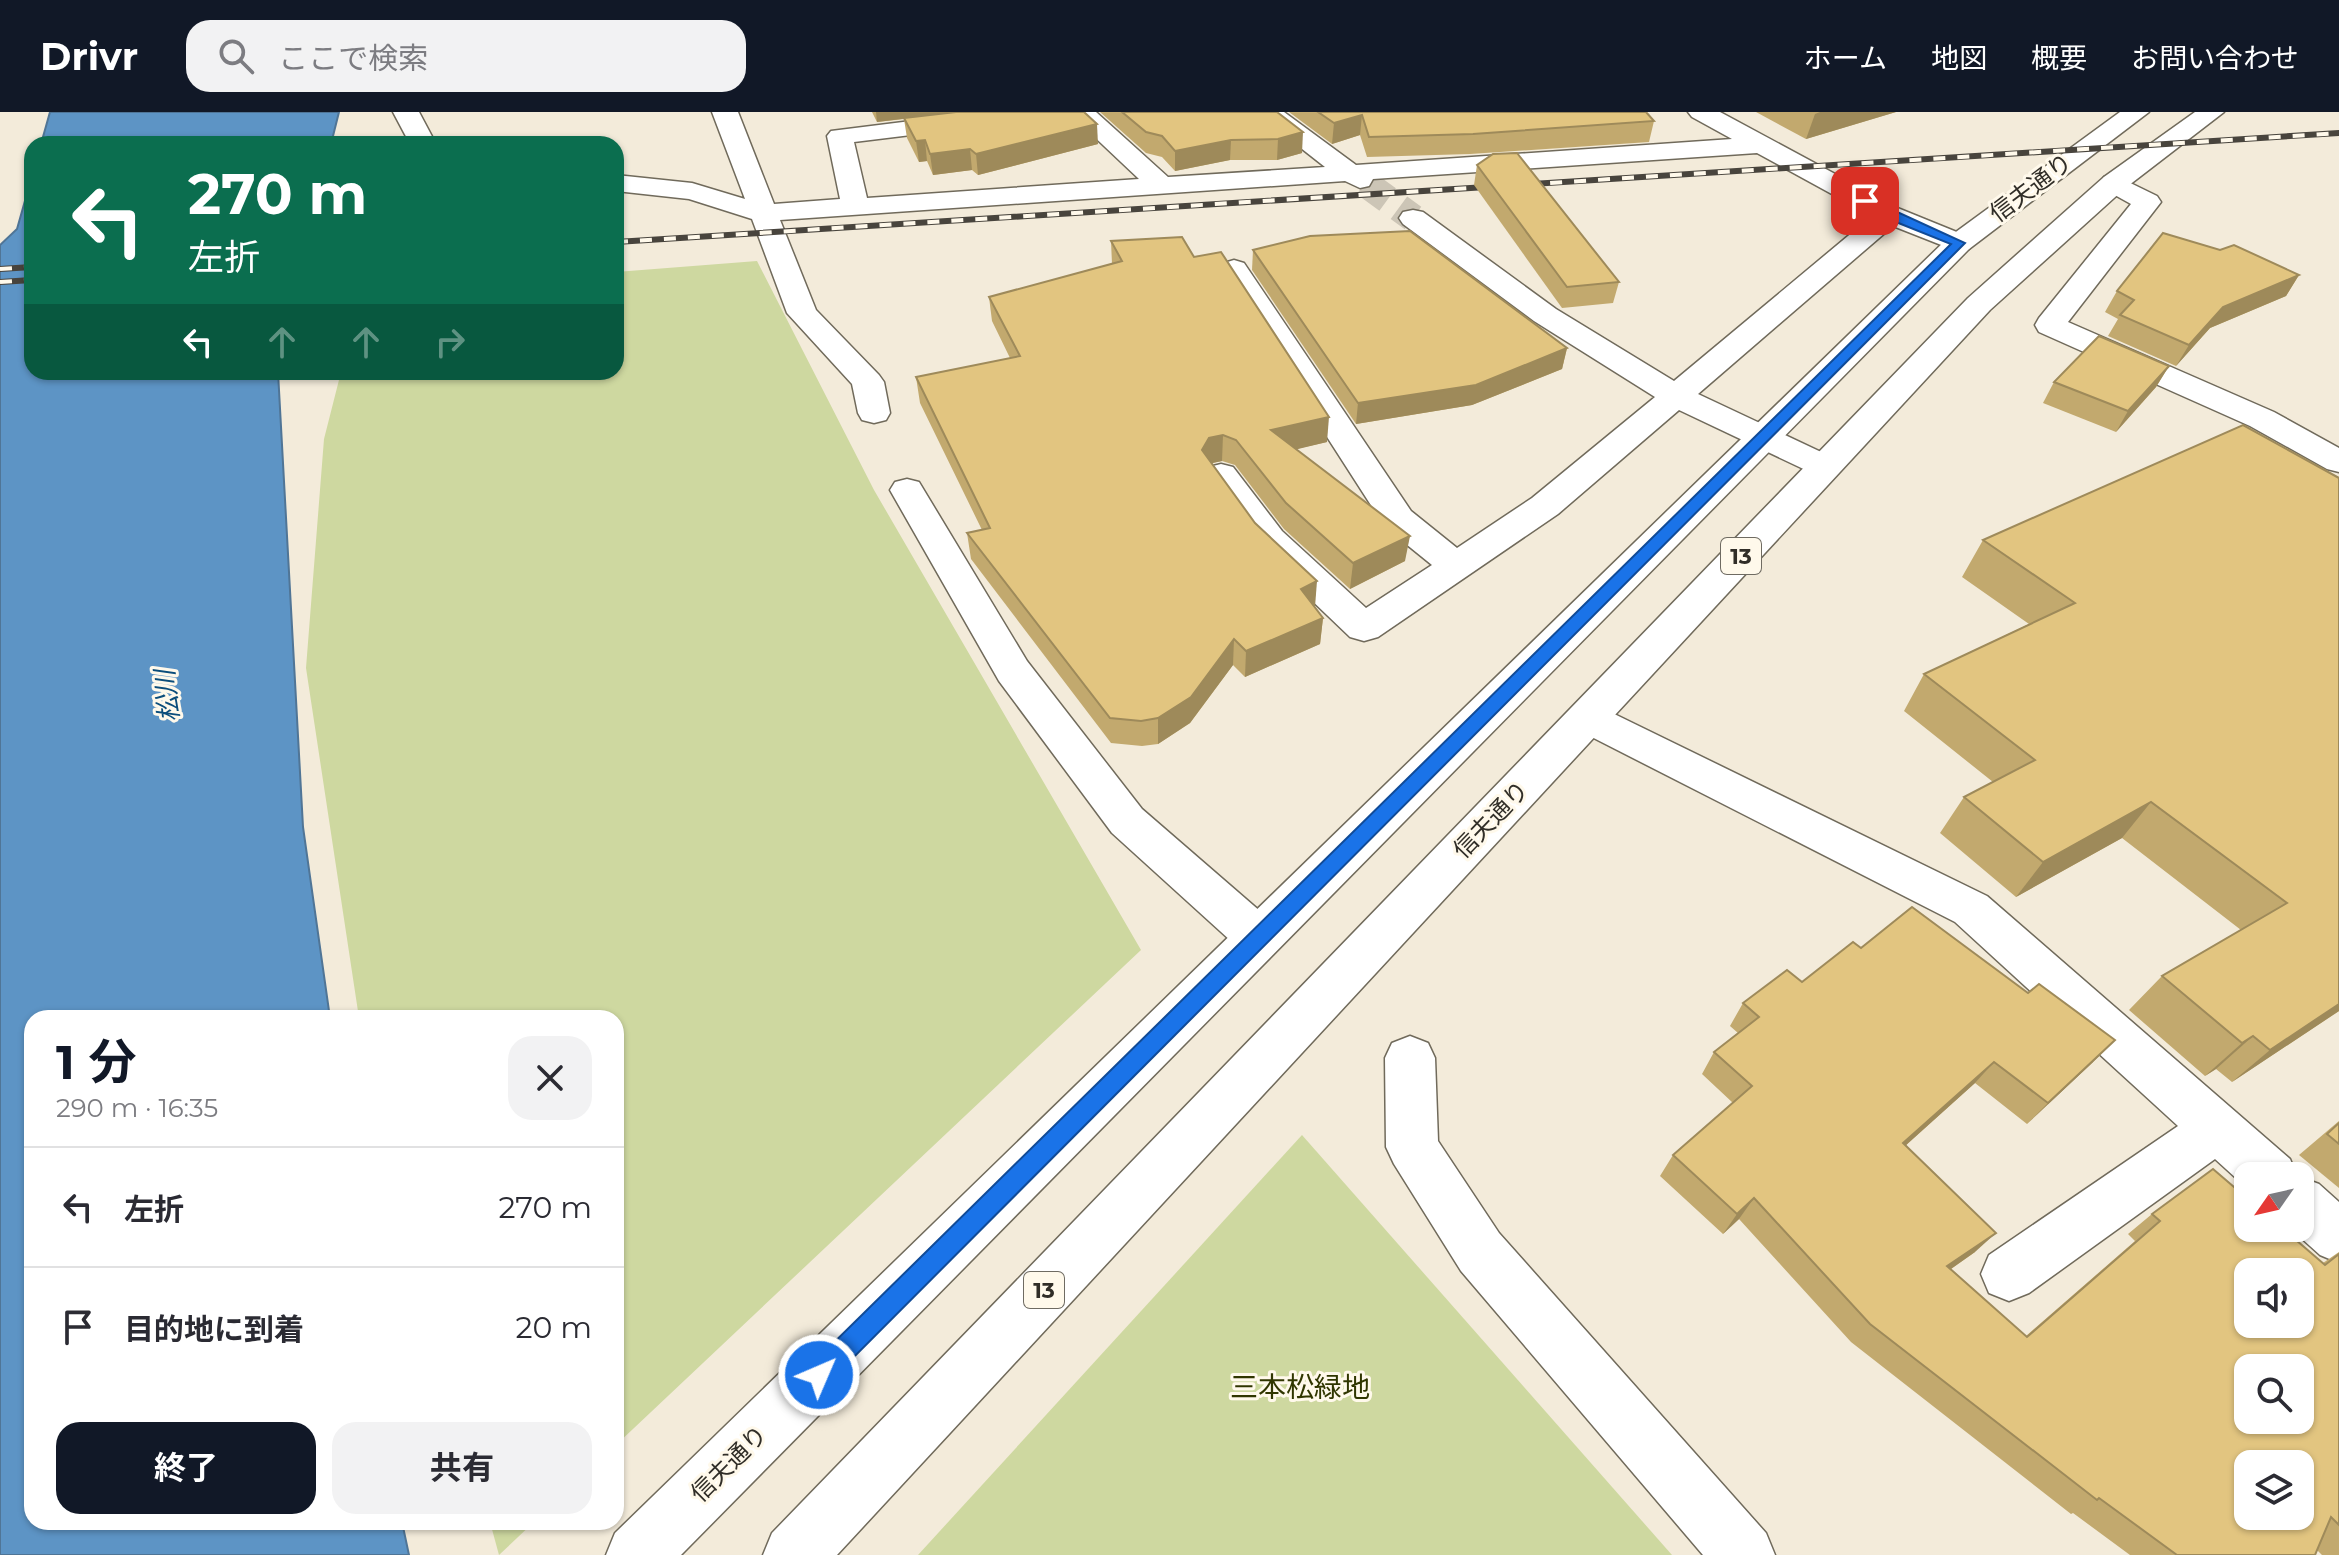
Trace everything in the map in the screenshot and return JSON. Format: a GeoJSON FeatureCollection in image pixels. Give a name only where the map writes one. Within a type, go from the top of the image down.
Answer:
{"type":"FeatureCollection","features":[{"type":"Feature","properties":{"kind":"main road"},"geometry":{"type":"LineString","coordinates":[[406,112],[419,136]]}},
{"type":"Feature","properties":{"kind":"main road"},"geometry":{"type":"LineString","coordinates":[[725,112],[802,313],[868,382],[874,413]]}},
{"type":"Feature","properties":{"kind":"main road"},"geometry":{"type":"LineString","coordinates":[[1081,112],[1161,185]]}},
{"type":"Feature","properties":{"kind":"main road"},"geometry":{"type":"LineString","coordinates":[[1268,112],[1358,178]]}},
{"type":"Feature","properties":{"kind":"main road"},"geometry":{"type":"LineString","coordinates":[[1701,112],[1890,215],[1959,243]]}},
{"type":"Feature","properties":{"kind":"main road","name":"信夫通り"},"geometry":{"type":"LineString","coordinates":[[637,1555],[1959,243],[2136,112]]}},
{"type":"Feature","properties":{"kind":"main road","name":"信夫通り"},"geometry":{"type":"LineString","coordinates":[[794,1555],[1979,304],[2114,183],[2211,112]]}},
{"type":"Feature","properties":{"kind":"main road"},"geometry":{"type":"LineString","coordinates":[[855,206],[840,136],[951,124]]}},
{"type":"Feature","properties":{"kind":"main road"},"geometry":{"type":"LineString","coordinates":[[624,184],[692,191],[762,213],[1161,185],[1358,178],[1762,145]]}},
{"type":"Feature","properties":{"kind":"main road"},"geometry":{"type":"LineString","coordinates":[[2114,183],[2147,202],[2050,325],[2262,419],[2339,462]]}},
{"type":"Feature","properties":{"kind":"main road"},"geometry":{"type":"LineString","coordinates":[[1221,474],[1269,539],[1364,628],[1545,506],[1890,215]]}},
{"type":"Feature","properties":{"kind":"main road"},"geometry":{"type":"LineString","coordinates":[[1413,218],[1545,315],[1676,396],[1824,466]]}},
{"type":"Feature","properties":{"kind":"main road"},"geometry":{"type":"LineString","coordinates":[[1234,269],[1398,519],[1455,565]]}},
{"type":"Feature","properties":{"kind":"main road"},"geometry":{"type":"LineString","coordinates":[[907,490],[1013,671],[1127,821],[1243,954]]}},
{"type":"Feature","properties":{"kind":"main road"},"geometry":{"type":"LineString","coordinates":[[1588,718],[1971,909],[2255,1162]]}},
{"type":"Feature","properties":{"kind":"main road"},"geometry":{"type":"LineString","coordinates":[[1410,1058],[1412,1147],[1480,1252],[1744,1555]]}},
{"type":"Feature","properties":{"kind":"main road"},"geometry":{"type":"LineString","coordinates":[[2009,1274],[2217,1128]]}},
{"type":"Feature","properties":{"kind":"main road"},"geometry":{"type":"LineString","coordinates":[[2314,1215],[2339,1237]]}},
{"type":"Feature","properties":{"kind":"green space"},"geometry":{"type":"Polygon","coordinates":[[[757,261],[874,490],[1141,950],[624,1437],[624,1010],[358,1010],[306,668],[324,439],[339,380],[624,380],[624,271],[757,261]]]}},
{"type":"Feature","properties":{"kind":"green space","name":"三本松緑地"},"geometry":{"type":"Polygon","coordinates":[[[1302,1135],[1672,1555],[918,1555],[1302,1135]]]}},
{"type":"Feature","properties":{"kind":"green space"},"geometry":{"type":"Polygon","coordinates":[[[492,1530],[526,1530],[499,1555],[492,1530]]]}},
{"type":"Feature","properties":{"kind":"water"},"geometry":{"type":"Polygon","coordinates":[[[50,112],[339,112],[333,136],[43,136],[50,112]]]}},
{"type":"Feature","properties":{"kind":"water","name":"松川"},"geometry":{"type":"Polygon","coordinates":[[[24,204],[24,380],[278,380],[303,827],[329,1010],[24,1010],[24,1530],[404,1530],[409,1555],[0,1555],[0,245],[17,229],[24,204]]]}},
{"type":"Feature","properties":{"kind":"building"},"geometry":{"type":"Polygon","coordinates":[[[956,112],[1084,112],[1097,124],[976,154],[970,149],[930,154],[925,140],[916,141],[904,118],[956,112]]]}},
{"type":"Feature","properties":{"kind":"building"},"geometry":{"type":"Polygon","coordinates":[[[1122,112],[1277,112],[1303,132],[1278,139],[1231,140],[1175,151],[1162,136],[1146,132],[1122,112]]]}},
{"type":"Feature","properties":{"kind":"building"},"geometry":{"type":"Polygon","coordinates":[[[1318,112],[1646,112],[1654,121],[1473,134],[1369,137],[1362,115],[1334,123],[1318,112]]]}},
{"type":"Feature","properties":{"kind":"building"},"geometry":{"type":"Polygon","coordinates":[[[1517,153],[1619,282],[1567,287],[1477,165],[1493,154],[1517,153]]]}},
{"type":"Feature","properties":{"kind":"building"},"geometry":{"type":"Polygon","coordinates":[[[1410,231],[1567,348],[1476,385],[1358,403],[1253,250],[1310,236],[1410,231]]]}},
{"type":"Feature","properties":{"kind":"building"},"geometry":{"type":"Polygon","coordinates":[[[2163,233],[2220,250],[2234,245],[2299,275],[2223,307],[2189,345],[2120,315],[2134,300],[2117,291],[2163,233]]]}},
{"type":"Feature","properties":{"kind":"building"},"geometry":{"type":"Polygon","coordinates":[[[1182,237],[1194,257],[1221,252],[1329,417],[1271,430],[1410,536],[1353,563],[1286,503],[1236,440],[1223,435],[1209,438],[1202,450],[1255,523],[1317,581],[1301,589],[1323,618],[1246,651],[1234,639],[1191,697],[1158,718],[1141,721],[1110,718],[967,533],[990,528],[916,377],[1020,356],[989,297],[1122,261],[1111,241],[1182,237]]]}},
{"type":"Feature","properties":{"kind":"building"},"geometry":{"type":"Polygon","coordinates":[[[2099,336],[2169,366],[2128,411],[2054,382],[2099,336]]]}},
{"type":"Feature","properties":{"kind":"building"},"geometry":{"type":"Polygon","coordinates":[[[2243,425],[2339,478],[2339,1004],[2270,1050],[2253,1036],[2242,1043],[2162,976],[2287,903],[2151,802],[2043,862],[1964,797],[2035,760],[1924,674],[2075,603],[1983,540],[2243,425]]]}},
{"type":"Feature","properties":{"kind":"building"},"geometry":{"type":"Polygon","coordinates":[[[1912,907],[2028,993],[2039,984],[2115,1040],[2048,1103],[1994,1062],[1903,1143],[1996,1233],[1947,1266],[2027,1337],[2160,1221],[2152,1214],[2213,1169],[2234,1187],[2234,1242],[2298,1242],[2325,1265],[2339,1254],[2339,1525],[2331,1517],[2315,1555],[2177,1555],[2099,1498],[2097,1500],[1870,1324],[1754,1198],[1737,1214],[1673,1155],[1752,1086],[1714,1052],[1759,1017],[1743,1003],[1787,970],[1802,982],[1853,942],[1861,948],[1912,907]]]}},
{"type":"Feature","properties":{"kind":"building"},"geometry":{"type":"Polygon","coordinates":[[[2339,1123],[2339,1144],[2327,1134],[2339,1123]]]}},
{"type":"Feature","properties":{"kind":"tunnel"},"geometry":{"type":"LineString","coordinates":[[1365,183],[1413,218]]}},
{"type":"Feature","properties":{"kind":"railway"},"geometry":{"type":"LineString","coordinates":[[624,241],[2339,133]]}},
{"type":"Feature","properties":{"kind":"railway"},"geometry":{"type":"LineString","coordinates":[[0,269],[24,268]]}},
{"type":"Feature","properties":{"kind":"railway"},"geometry":{"type":"LineString","coordinates":[[0,282],[24,280]]}},
{"type":"Feature","properties":{"kind":"route"},"geometry":{"type":"LineString","coordinates":[[819,1375],[1959,243],[1890,215],[1865,201]]}}]}
